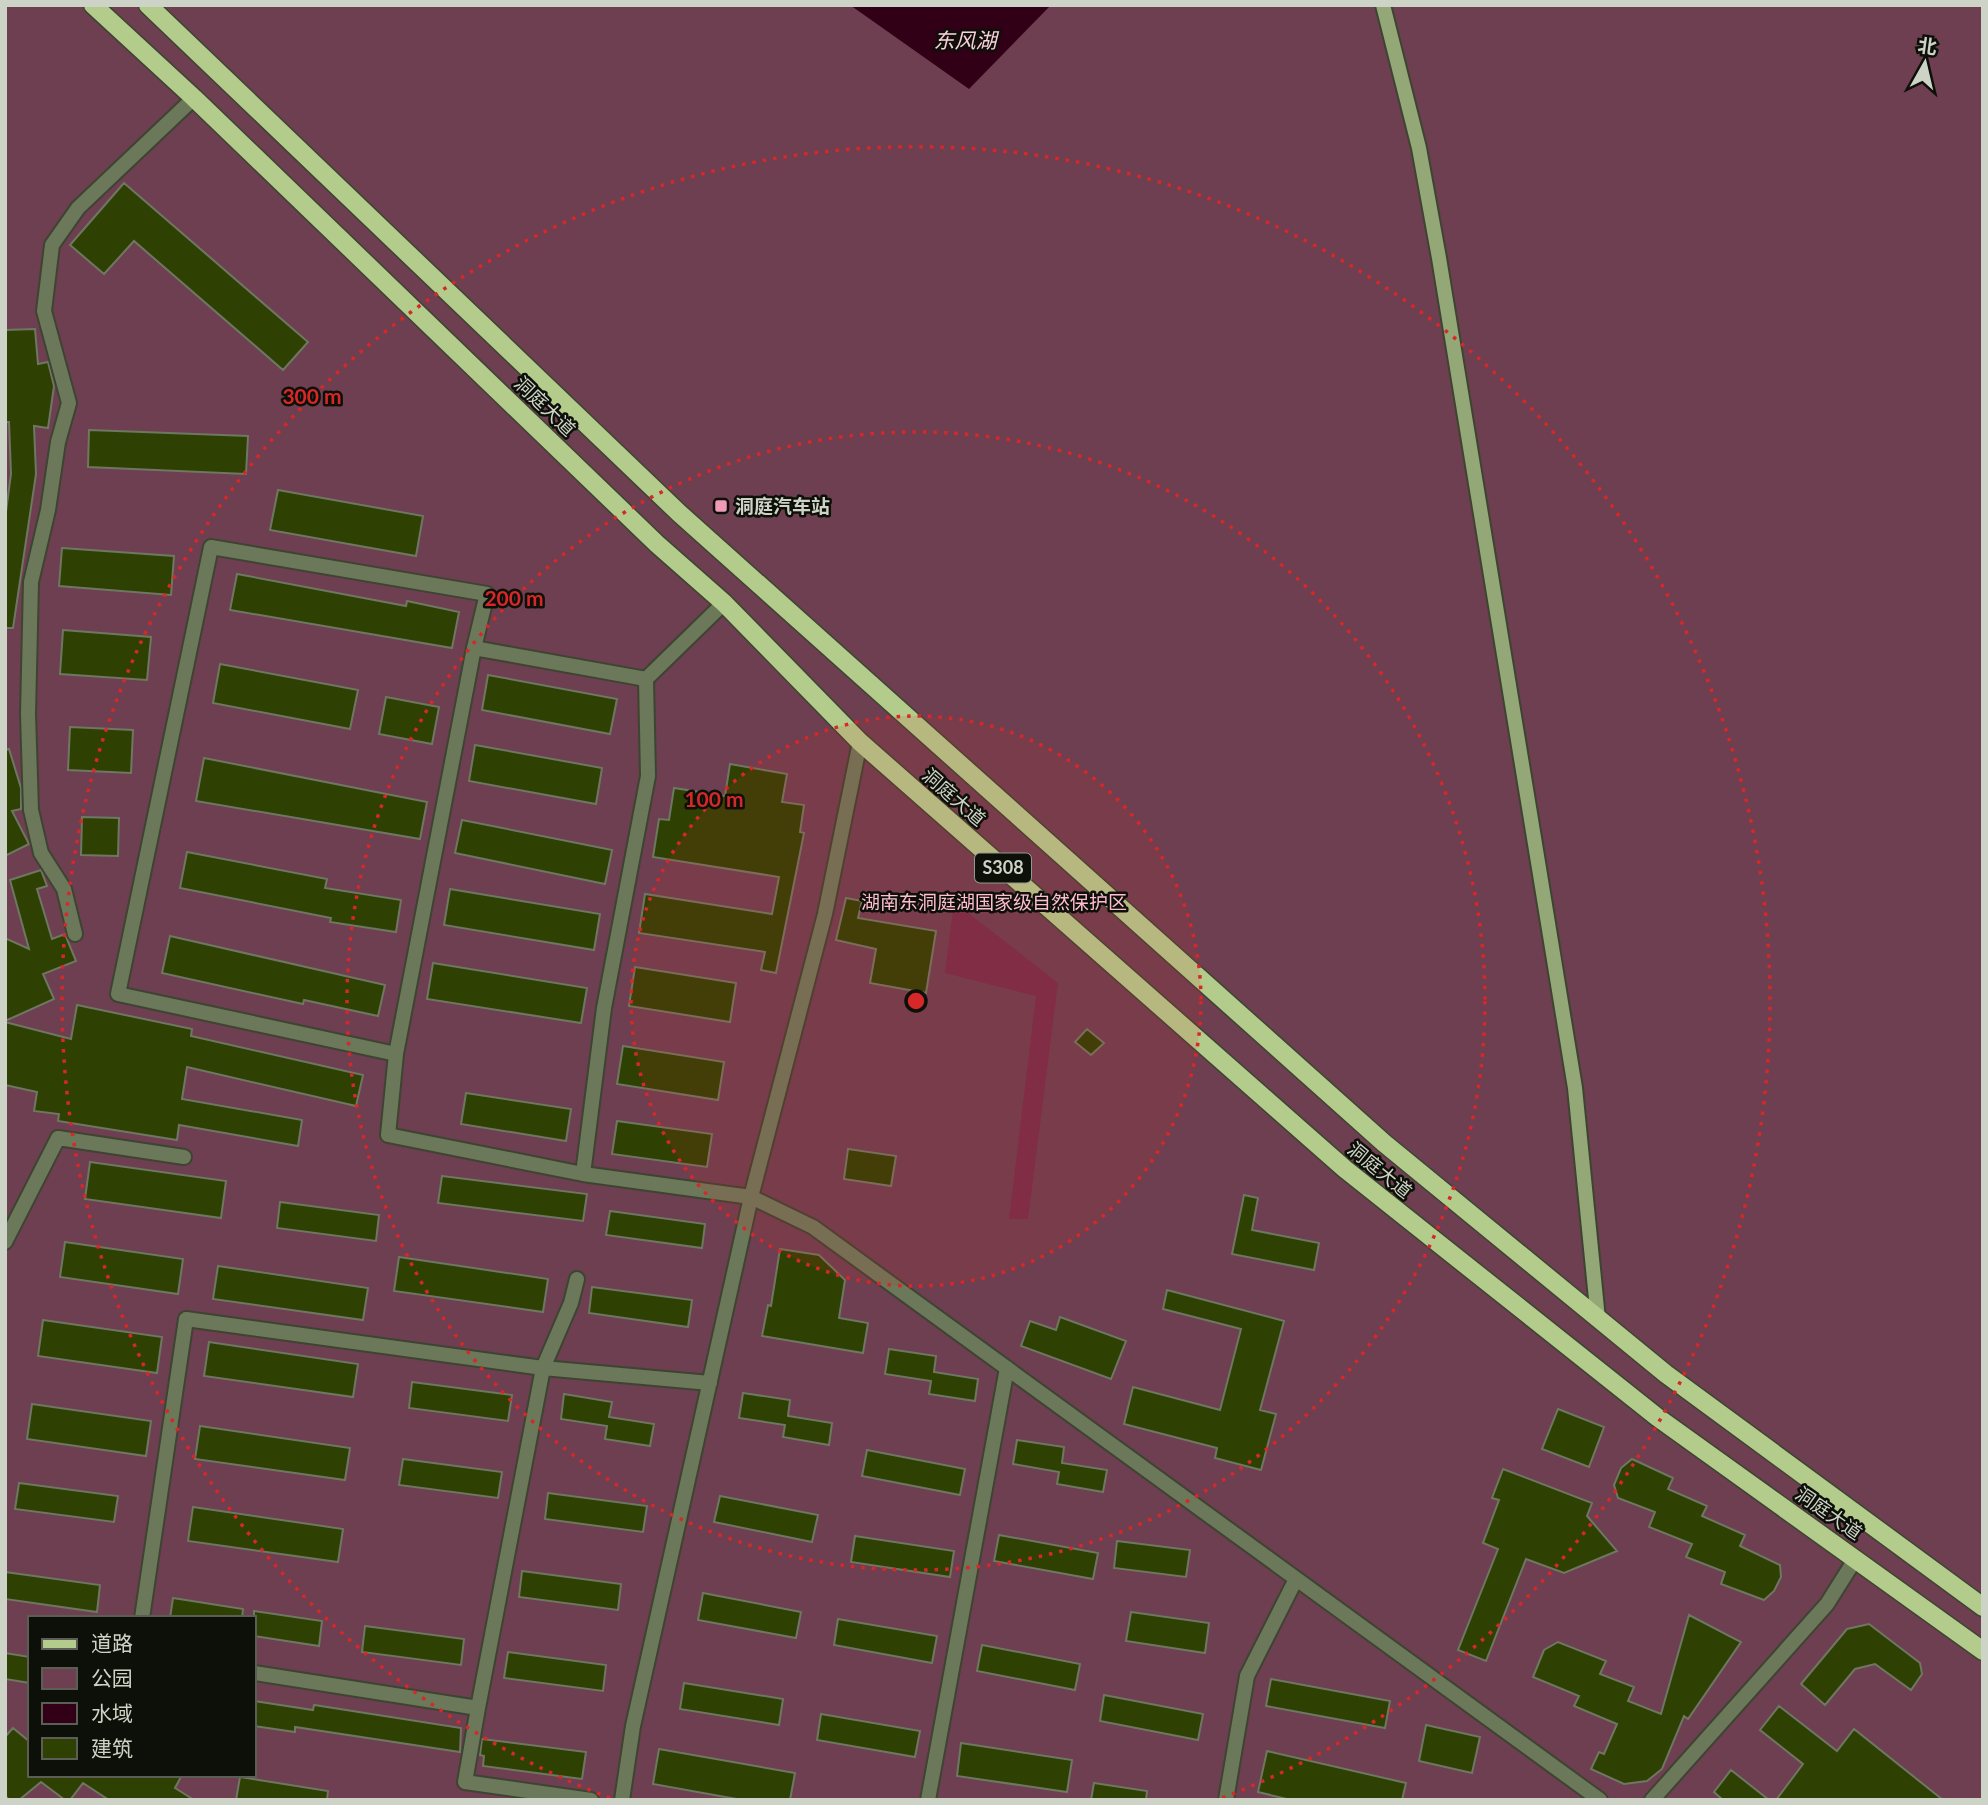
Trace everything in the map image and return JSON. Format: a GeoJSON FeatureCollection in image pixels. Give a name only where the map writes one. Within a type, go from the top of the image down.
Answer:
{"type":"FeatureCollection","features":[{"type":"Feature","properties":{"kind":"main road","name":"洞庭大道"},"geometry":{"type":"LineString","coordinates":[[93,5],[194,98],[657,544],[724,603],[860,742],[1345,1169],[1657,1417],[1983,1651]]}},
{"type":"Feature","properties":{"kind":"main road","name":"洞庭大道"},"geometry":{"type":"LineString","coordinates":[[148,5],[679,513],[1384,1143],[1666,1374],[1983,1607]]}},
{"type":"Feature","properties":{"kind":"street"},"geometry":{"type":"LineString","coordinates":[[1383,5],[1419,149],[1575,1088],[1598,1319]]}},
{"type":"Feature","properties":{"kind":"street"},"geometry":{"type":"LineString","coordinates":[[75,934],[64,889],[41,853],[31,810],[27,635],[31,582],[48,510],[58,442],[69,403],[44,311],[50,256],[52,245],[78,208],[194,98]]}},
{"type":"Feature","properties":{"kind":"street"},"geometry":{"type":"LineString","coordinates":[[396,1054],[118,994],[211,547],[487,594],[474,648],[396,1054],[388,1135],[583,1174],[751,1197],[813,1227],[1600,1800]]}},
{"type":"Feature","properties":{"kind":"street"},"geometry":{"type":"LineString","coordinates":[[583,1174],[604,1008],[648,776],[646,679],[724,603]]}},
{"type":"Feature","properties":{"kind":"street"},"geometry":{"type":"LineString","coordinates":[[474,648],[646,679]]}},
{"type":"Feature","properties":{"kind":"street"},"geometry":{"type":"LineString","coordinates":[[622,1800],[633,1726],[751,1197],[825,914],[860,742]]}},
{"type":"Feature","properties":{"kind":"street"},"geometry":{"type":"LineString","coordinates":[[6,1237],[58,1138],[184,1157]]}},
{"type":"Feature","properties":{"kind":"street"},"geometry":{"type":"LineString","coordinates":[[576,1279],[571,1303],[543,1368],[466,1782],[591,1800]]}},
{"type":"Feature","properties":{"kind":"street"},"geometry":{"type":"LineString","coordinates":[[142,1616],[186,1320],[543,1368],[710,1383]]}},
{"type":"Feature","properties":{"kind":"street"},"geometry":{"type":"LineString","coordinates":[[928,1800],[1007,1368]]}},
{"type":"Feature","properties":{"kind":"street"},"geometry":{"type":"LineString","coordinates":[[1652,1800],[1827,1604],[1856,1558]]}},
{"type":"Feature","properties":{"kind":"street"},"geometry":{"type":"LineString","coordinates":[[1226,1800],[1247,1676],[1296,1579]]}},
{"type":"Feature","properties":{"kind":"street"},"geometry":{"type":"LineString","coordinates":[[256,1673],[478,1708]]}},
{"type":"Feature","properties":{"kind":"green space","name":"湖南东洞庭湖国家级自然保护区"},"geometry":{"type":"Polygon","coordinates":[[[5,5],[1983,5],[1983,1800],[5,1800],[5,5]]]}},
{"type":"Feature","properties":{"kind":"shaded area"},"geometry":{"type":"Polygon","coordinates":[[[954,902],[1058,983],[1028,1219],[1009,1219],[1036,996],[945,973],[954,902]]]}},
{"type":"Feature","properties":{"kind":"water","name":"东风湖"},"geometry":{"type":"Polygon","coordinates":[[[850,5],[1051,5],[969,89],[850,5]]]}},
{"type":"Feature","properties":{"kind":"building"},"geometry":{"type":"Polygon","coordinates":[[[124,183],[308,342],[283,370],[134,241],[104,274],[70,245],[124,183]]]}},
{"type":"Feature","properties":{"kind":"building"},"geometry":{"type":"Polygon","coordinates":[[[35,329],[38,364],[48,362],[54,386],[48,428],[34,426],[36,474],[13,628],[5,628],[5,519],[11,474],[9,422],[5,422],[5,330],[35,329]]]}},
{"type":"Feature","properties":{"kind":"building"},"geometry":{"type":"Polygon","coordinates":[[[89,430],[248,436],[246,474],[88,467],[89,430]]]}},
{"type":"Feature","properties":{"kind":"building"},"geometry":{"type":"Polygon","coordinates":[[[278,490],[423,516],[416,556],[270,530],[278,490]]]}},
{"type":"Feature","properties":{"kind":"building"},"geometry":{"type":"Polygon","coordinates":[[[62,548],[174,556],[171,595],[59,586],[62,548]]]}},
{"type":"Feature","properties":{"kind":"building"},"geometry":{"type":"Polygon","coordinates":[[[237,574],[406,606],[407,601],[459,612],[452,648],[230,610],[237,574]]]}},
{"type":"Feature","properties":{"kind":"building"},"geometry":{"type":"Polygon","coordinates":[[[63,630],[151,637],[147,680],[60,674],[63,630]]]}},
{"type":"Feature","properties":{"kind":"building"},"geometry":{"type":"Polygon","coordinates":[[[220,664],[358,690],[350,729],[213,703],[220,664]]]}},
{"type":"Feature","properties":{"kind":"building"},"geometry":{"type":"Polygon","coordinates":[[[488,675],[617,699],[610,734],[482,710],[488,675]]]}},
{"type":"Feature","properties":{"kind":"building"},"geometry":{"type":"Polygon","coordinates":[[[386,697],[439,707],[432,744],[379,734],[386,697]]]}},
{"type":"Feature","properties":{"kind":"building"},"geometry":{"type":"Polygon","coordinates":[[[70,727],[133,730],[131,773],[68,770],[70,727]]]}},
{"type":"Feature","properties":{"kind":"building"},"geometry":{"type":"Polygon","coordinates":[[[475,745],[602,768],[596,804],[469,781],[475,745]]]}},
{"type":"Feature","properties":{"kind":"building"},"geometry":{"type":"Polygon","coordinates":[[[9,749],[21,788],[21,809],[12,811],[29,844],[5,856],[5,750],[9,749]]]}},
{"type":"Feature","properties":{"kind":"building"},"geometry":{"type":"Polygon","coordinates":[[[204,758],[427,802],[420,839],[196,801],[204,758]]]}},
{"type":"Feature","properties":{"kind":"building"},"geometry":{"type":"Polygon","coordinates":[[[730,764],[787,774],[782,802],[804,805],[800,832],[804,833],[776,973],[761,970],[765,952],[639,933],[645,894],[772,914],[779,877],[653,857],[659,819],[669,820],[674,788],[725,796],[730,764]]]}},
{"type":"Feature","properties":{"kind":"building"},"geometry":{"type":"Polygon","coordinates":[[[82,817],[119,818],[118,856],[81,855],[82,817]]]}},
{"type":"Feature","properties":{"kind":"building"},"geometry":{"type":"Polygon","coordinates":[[[462,820],[612,850],[605,884],[455,853],[462,820]]]}},
{"type":"Feature","properties":{"kind":"building"},"geometry":{"type":"Polygon","coordinates":[[[187,852],[327,879],[325,888],[401,900],[396,932],[330,922],[331,918],[180,888],[187,852]]]}},
{"type":"Feature","properties":{"kind":"building"},"geometry":{"type":"Polygon","coordinates":[[[41,870],[47,886],[37,889],[52,939],[65,934],[76,961],[43,974],[54,999],[5,1021],[5,938],[29,949],[10,880],[41,870]]]}},
{"type":"Feature","properties":{"kind":"building"},"geometry":{"type":"Polygon","coordinates":[[[450,889],[600,914],[594,950],[444,925],[450,889]]]}},
{"type":"Feature","properties":{"kind":"building"},"geometry":{"type":"Polygon","coordinates":[[[846,898],[862,901],[858,918],[936,931],[926,993],[870,983],[876,949],[836,940],[846,898]]]}},
{"type":"Feature","properties":{"kind":"building"},"geometry":{"type":"Polygon","coordinates":[[[170,936],[385,985],[378,1016],[304,1000],[303,1004],[162,973],[170,936]]]}},
{"type":"Feature","properties":{"kind":"building"},"geometry":{"type":"Polygon","coordinates":[[[433,963],[587,988],[581,1023],[427,999],[433,963]]]}},
{"type":"Feature","properties":{"kind":"building"},"geometry":{"type":"Polygon","coordinates":[[[635,967],[736,983],[730,1022],[629,1006],[635,967]]]}},
{"type":"Feature","properties":{"kind":"building"},"geometry":{"type":"Polygon","coordinates":[[[77,1005],[192,1029],[191,1036],[363,1075],[356,1106],[187,1067],[182,1099],[302,1120],[298,1146],[179,1125],[177,1140],[58,1121],[59,1114],[34,1111],[37,1092],[5,1085],[5,1022],[71,1039],[77,1005]]]}},
{"type":"Feature","properties":{"kind":"building"},"geometry":{"type":"Polygon","coordinates":[[[1087,1029],[1104,1043],[1091,1055],[1075,1042],[1087,1029]]]}},
{"type":"Feature","properties":{"kind":"building"},"geometry":{"type":"Polygon","coordinates":[[[623,1046],[724,1062],[718,1100],[617,1084],[623,1046]]]}},
{"type":"Feature","properties":{"kind":"building"},"geometry":{"type":"Polygon","coordinates":[[[466,1093],[571,1109],[566,1141],[461,1124],[466,1093]]]}},
{"type":"Feature","properties":{"kind":"building"},"geometry":{"type":"Polygon","coordinates":[[[617,1121],[712,1134],[707,1167],[612,1154],[617,1121]]]}},
{"type":"Feature","properties":{"kind":"building"},"geometry":{"type":"Polygon","coordinates":[[[848,1149],[896,1156],[891,1186],[844,1179],[848,1149]]]}},
{"type":"Feature","properties":{"kind":"building"},"geometry":{"type":"Polygon","coordinates":[[[90,1162],[226,1181],[221,1218],[85,1199],[90,1162]]]}},
{"type":"Feature","properties":{"kind":"building"},"geometry":{"type":"Polygon","coordinates":[[[442,1176],[587,1194],[583,1221],[438,1203],[442,1176]]]}},
{"type":"Feature","properties":{"kind":"building"},"geometry":{"type":"Polygon","coordinates":[[[1244,1195],[1258,1198],[1252,1230],[1319,1243],[1314,1270],[1232,1254],[1244,1195]]]}},
{"type":"Feature","properties":{"kind":"building"},"geometry":{"type":"Polygon","coordinates":[[[280,1202],[379,1215],[376,1241],[277,1228],[280,1202]]]}},
{"type":"Feature","properties":{"kind":"building"},"geometry":{"type":"Polygon","coordinates":[[[610,1211],[705,1224],[702,1248],[606,1235],[610,1211]]]}},
{"type":"Feature","properties":{"kind":"building"},"geometry":{"type":"Polygon","coordinates":[[[65,1242],[183,1259],[178,1294],[60,1277],[65,1242]]]}},
{"type":"Feature","properties":{"kind":"building"},"geometry":{"type":"Polygon","coordinates":[[[780,1249],[819,1255],[845,1280],[839,1318],[868,1323],[863,1353],[762,1336],[768,1305],[771,1306],[780,1249]]]}},
{"type":"Feature","properties":{"kind":"building"},"geometry":{"type":"Polygon","coordinates":[[[399,1257],[548,1279],[543,1312],[394,1291],[399,1257]]]}},
{"type":"Feature","properties":{"kind":"building"},"geometry":{"type":"Polygon","coordinates":[[[218,1266],[368,1288],[363,1320],[213,1299],[218,1266]]]}},
{"type":"Feature","properties":{"kind":"building"},"geometry":{"type":"Polygon","coordinates":[[[592,1287],[692,1300],[688,1327],[589,1313],[592,1287]]]}},
{"type":"Feature","properties":{"kind":"building"},"geometry":{"type":"Polygon","coordinates":[[[1167,1290],[1284,1321],[1260,1410],[1276,1414],[1261,1470],[1215,1458],[1217,1448],[1124,1424],[1133,1387],[1220,1410],[1241,1329],[1163,1309],[1167,1290]]]}},
{"type":"Feature","properties":{"kind":"building"},"geometry":{"type":"Polygon","coordinates":[[[1060,1317],[1126,1341],[1111,1379],[1021,1346],[1030,1321],[1056,1330],[1060,1317]]]}},
{"type":"Feature","properties":{"kind":"building"},"geometry":{"type":"Polygon","coordinates":[[[43,1320],[162,1337],[157,1373],[38,1356],[43,1320]]]}},
{"type":"Feature","properties":{"kind":"building"},"geometry":{"type":"Polygon","coordinates":[[[209,1342],[358,1364],[353,1397],[204,1376],[209,1342]]]}},
{"type":"Feature","properties":{"kind":"building"},"geometry":{"type":"Polygon","coordinates":[[[889,1349],[936,1356],[934,1372],[978,1379],[975,1401],[929,1394],[931,1381],[885,1374],[889,1349]]]}},
{"type":"Feature","properties":{"kind":"building"},"geometry":{"type":"Polygon","coordinates":[[[412,1382],[512,1395],[508,1421],[409,1408],[412,1382]]]}},
{"type":"Feature","properties":{"kind":"building"},"geometry":{"type":"Polygon","coordinates":[[[743,1393],[790,1400],[788,1416],[832,1423],[829,1445],[783,1437],[785,1425],[739,1418],[743,1393]]]}},
{"type":"Feature","properties":{"kind":"building"},"geometry":{"type":"Polygon","coordinates":[[[564,1394],[612,1402],[609,1417],[654,1424],[650,1446],[605,1439],[607,1426],[561,1419],[564,1394]]]}},
{"type":"Feature","properties":{"kind":"building"},"geometry":{"type":"Polygon","coordinates":[[[32,1404],[151,1421],[146,1456],[27,1439],[32,1404]]]}},
{"type":"Feature","properties":{"kind":"building"},"geometry":{"type":"Polygon","coordinates":[[[1558,1409],[1604,1427],[1589,1467],[1542,1449],[1558,1409]]]}},
{"type":"Feature","properties":{"kind":"building"},"geometry":{"type":"Polygon","coordinates":[[[200,1426],[350,1448],[345,1480],[195,1459],[200,1426]]]}},
{"type":"Feature","properties":{"kind":"building"},"geometry":{"type":"Polygon","coordinates":[[[1017,1440],[1064,1447],[1062,1463],[1107,1470],[1103,1492],[1057,1484],[1059,1472],[1013,1464],[1017,1440]]]}},
{"type":"Feature","properties":{"kind":"building"},"geometry":{"type":"Polygon","coordinates":[[[867,1450],[965,1469],[960,1495],[862,1476],[867,1450]]]}},
{"type":"Feature","properties":{"kind":"building"},"geometry":{"type":"Polygon","coordinates":[[[403,1459],[502,1472],[498,1498],[399,1485],[403,1459]]]}},
{"type":"Feature","properties":{"kind":"building"},"geometry":{"type":"Polygon","coordinates":[[[1632,1459],[1673,1478],[1668,1489],[1707,1506],[1702,1516],[1745,1535],[1740,1546],[1780,1565],[1781,1577],[1774,1591],[1764,1600],[1721,1584],[1725,1572],[1686,1557],[1692,1544],[1649,1527],[1655,1512],[1618,1498],[1614,1485],[1621,1468],[1632,1459]]]}},
{"type":"Feature","properties":{"kind":"building"},"geometry":{"type":"Polygon","coordinates":[[[1503,1469],[1592,1503],[1587,1516],[1617,1551],[1564,1573],[1526,1559],[1486,1661],[1458,1650],[1498,1549],[1483,1543],[1499,1500],[1492,1498],[1503,1469]]]}},
{"type":"Feature","properties":{"kind":"building"},"geometry":{"type":"Polygon","coordinates":[[[19,1483],[118,1496],[114,1522],[15,1509],[19,1483]]]}},
{"type":"Feature","properties":{"kind":"building"},"geometry":{"type":"Polygon","coordinates":[[[548,1493],[647,1506],[643,1532],[545,1519],[548,1493]]]}},
{"type":"Feature","properties":{"kind":"building"},"geometry":{"type":"Polygon","coordinates":[[[720,1496],[818,1515],[812,1542],[714,1522],[720,1496]]]}},
{"type":"Feature","properties":{"kind":"building"},"geometry":{"type":"Polygon","coordinates":[[[193,1507],[343,1529],[338,1562],[188,1541],[193,1507]]]}},
{"type":"Feature","properties":{"kind":"building"},"geometry":{"type":"Polygon","coordinates":[[[999,1535],[1098,1553],[1093,1579],[994,1561],[999,1535]]]}},
{"type":"Feature","properties":{"kind":"building"},"geometry":{"type":"Polygon","coordinates":[[[855,1536],[954,1551],[950,1577],[851,1562],[855,1536]]]}},
{"type":"Feature","properties":{"kind":"building"},"geometry":{"type":"Polygon","coordinates":[[[1117,1541],[1190,1550],[1186,1577],[1114,1568],[1117,1541]]]}},
{"type":"Feature","properties":{"kind":"building"},"geometry":{"type":"Polygon","coordinates":[[[522,1571],[621,1584],[618,1610],[519,1597],[522,1571]]]}},
{"type":"Feature","properties":{"kind":"building"},"geometry":{"type":"Polygon","coordinates":[[[5,1572],[100,1585],[97,1612],[5,1599],[5,1572]]]}},
{"type":"Feature","properties":{"kind":"building"},"geometry":{"type":"Polygon","coordinates":[[[703,1593],[801,1612],[796,1638],[698,1620],[703,1593]]]}},
{"type":"Feature","properties":{"kind":"building"},"geometry":{"type":"Polygon","coordinates":[[[173,1598],[243,1609],[242,1616],[170,1616],[173,1598]]]}},
{"type":"Feature","properties":{"kind":"building"},"geometry":{"type":"Polygon","coordinates":[[[254,1611],[322,1621],[319,1646],[256,1636],[254,1611]]]}},
{"type":"Feature","properties":{"kind":"building"},"geometry":{"type":"Polygon","coordinates":[[[1131,1612],[1209,1623],[1205,1653],[1126,1641],[1131,1612]]]}},
{"type":"Feature","properties":{"kind":"building"},"geometry":{"type":"Polygon","coordinates":[[[1689,1615],[1741,1642],[1688,1719],[1684,1716],[1662,1769],[1647,1781],[1624,1784],[1591,1769],[1599,1752],[1604,1754],[1617,1724],[1574,1706],[1579,1696],[1533,1677],[1544,1650],[1558,1642],[1606,1661],[1600,1674],[1634,1687],[1628,1701],[1661,1714],[1689,1615]]]}},
{"type":"Feature","properties":{"kind":"building"},"geometry":{"type":"Polygon","coordinates":[[[838,1619],[937,1636],[932,1663],[834,1645],[838,1619]]]}},
{"type":"Feature","properties":{"kind":"building"},"geometry":{"type":"Polygon","coordinates":[[[1869,1624],[1920,1663],[1922,1674],[1911,1690],[1875,1664],[1855,1669],[1825,1705],[1801,1684],[1847,1629],[1869,1624]]]}},
{"type":"Feature","properties":{"kind":"building"},"geometry":{"type":"Polygon","coordinates":[[[365,1626],[464,1639],[461,1665],[362,1652],[365,1626]]]}},
{"type":"Feature","properties":{"kind":"building"},"geometry":{"type":"Polygon","coordinates":[[[982,1645],[1080,1664],[1075,1690],[977,1671],[982,1645]]]}},
{"type":"Feature","properties":{"kind":"building"},"geometry":{"type":"Polygon","coordinates":[[[508,1652],[606,1665],[603,1691],[504,1678],[508,1652]]]}},
{"type":"Feature","properties":{"kind":"building"},"geometry":{"type":"Polygon","coordinates":[[[5,1653],[28,1657],[28,1683],[5,1679],[5,1653]]]}},
{"type":"Feature","properties":{"kind":"building"},"geometry":{"type":"Polygon","coordinates":[[[1271,1679],[1390,1701],[1385,1728],[1266,1706],[1271,1679]]]}},
{"type":"Feature","properties":{"kind":"building"},"geometry":{"type":"Polygon","coordinates":[[[684,1683],[783,1699],[779,1725],[680,1709],[684,1683]]]}},
{"type":"Feature","properties":{"kind":"building"},"geometry":{"type":"Polygon","coordinates":[[[1104,1695],[1203,1714],[1198,1740],[1100,1721],[1104,1695]]]}},
{"type":"Feature","properties":{"kind":"building"},"geometry":{"type":"Polygon","coordinates":[[[256,1701],[313,1710],[314,1705],[461,1728],[460,1752],[295,1727],[295,1732],[256,1726],[256,1701]]]}},
{"type":"Feature","properties":{"kind":"building"},"geometry":{"type":"Polygon","coordinates":[[[1779,1706],[1837,1751],[1854,1729],[1943,1800],[1776,1800],[1803,1764],[1760,1730],[1779,1706]]]}},
{"type":"Feature","properties":{"kind":"building"},"geometry":{"type":"Polygon","coordinates":[[[821,1714],[920,1731],[915,1757],[817,1740],[821,1714]]]}},
{"type":"Feature","properties":{"kind":"building"},"geometry":{"type":"Polygon","coordinates":[[[1426,1725],[1480,1737],[1472,1773],[1419,1761],[1426,1725]]]}},
{"type":"Feature","properties":{"kind":"building"},"geometry":{"type":"Polygon","coordinates":[[[13,1728],[28,1740],[28,1777],[181,1777],[175,1788],[194,1800],[109,1800],[83,1783],[70,1800],[65,1800],[41,1782],[19,1800],[9,1800],[5,1795],[5,1737],[13,1728]]]}},
{"type":"Feature","properties":{"kind":"building"},"geometry":{"type":"Polygon","coordinates":[[[482,1739],[586,1752],[582,1779],[483,1766],[484,1756],[480,1755],[482,1739]]]}},
{"type":"Feature","properties":{"kind":"building"},"geometry":{"type":"Polygon","coordinates":[[[961,1743],[1072,1760],[1067,1792],[957,1776],[961,1743]]]}},
{"type":"Feature","properties":{"kind":"building"},"geometry":{"type":"Polygon","coordinates":[[[659,1749],[795,1773],[790,1800],[742,1800],[653,1784],[659,1749]]]}},
{"type":"Feature","properties":{"kind":"building"},"geometry":{"type":"Polygon","coordinates":[[[1267,1751],[1406,1783],[1402,1800],[1291,1800],[1258,1792],[1267,1751]]]}},
{"type":"Feature","properties":{"kind":"building"},"geometry":{"type":"Polygon","coordinates":[[[1731,1770],[1769,1800],[1723,1800],[1714,1792],[1731,1770]]]}},
{"type":"Feature","properties":{"kind":"building"},"geometry":{"type":"Polygon","coordinates":[[[240,1777],[328,1791],[327,1800],[236,1800],[240,1777]]]}},
{"type":"Feature","properties":{"kind":"building"},"geometry":{"type":"Polygon","coordinates":[[[1094,1783],[1147,1791],[1146,1800],[1091,1800],[1094,1783]]]}},
{"type":"Feature","properties":{"kind":"place","name":"洞庭汽车站"},"geometry":{"type":"Point","coordinates":[721,506]}}]}
